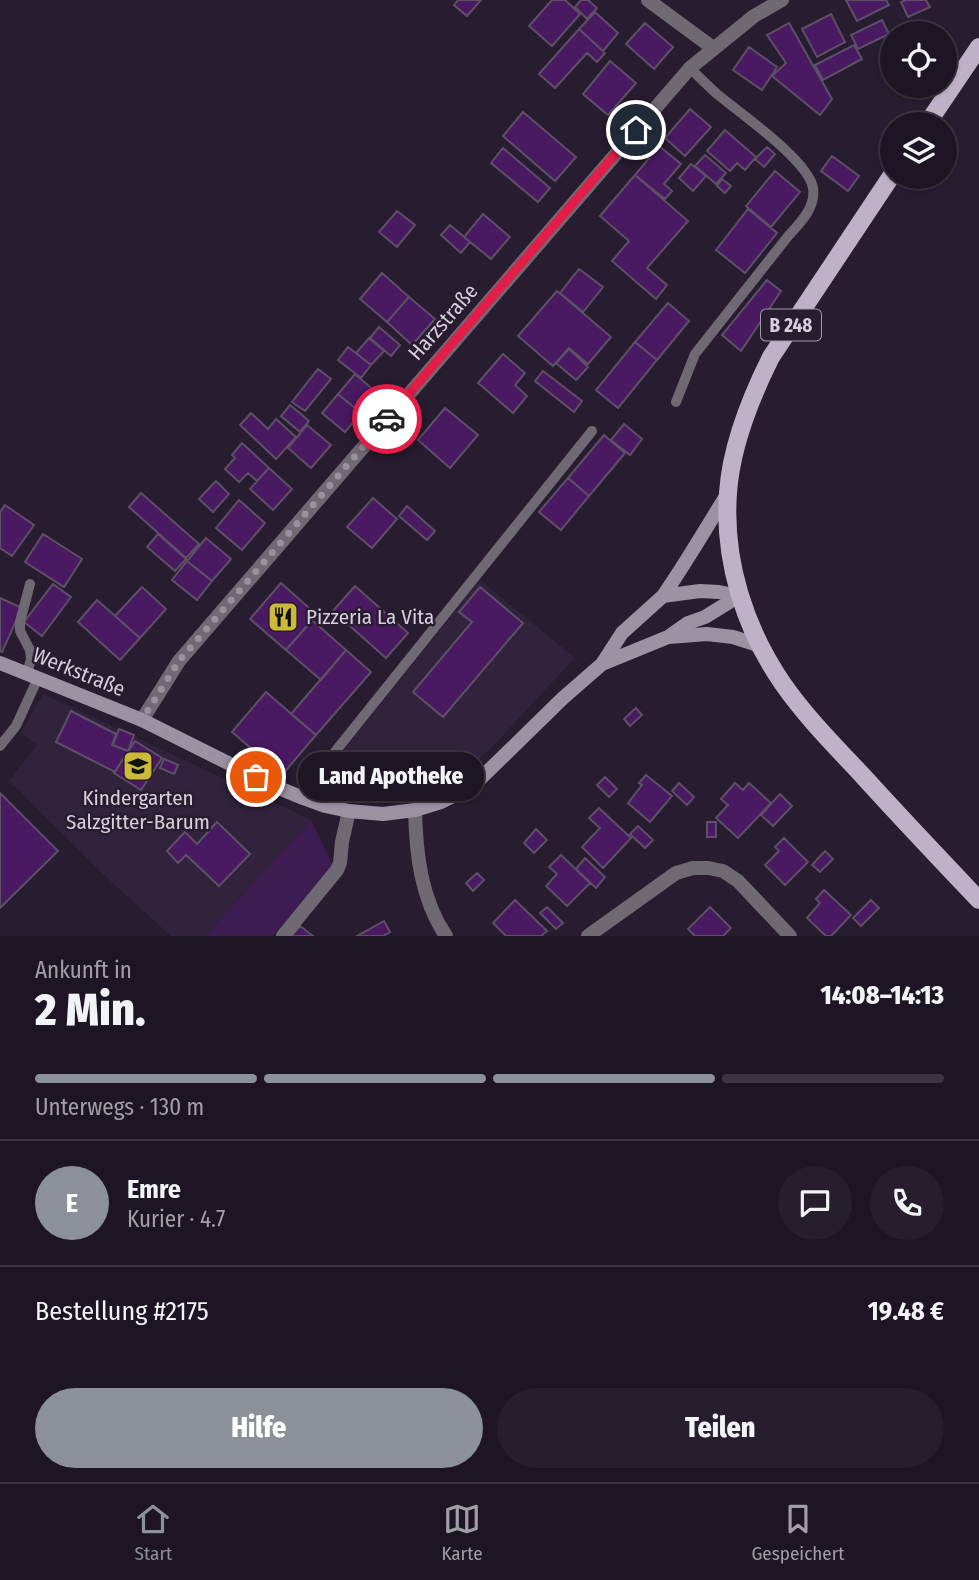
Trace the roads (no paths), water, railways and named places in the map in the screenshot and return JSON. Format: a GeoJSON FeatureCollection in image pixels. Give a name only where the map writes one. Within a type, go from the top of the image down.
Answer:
{"type":"FeatureCollection","features":[{"type":"Feature","properties":{"kind":"main road"},"geometry":{"type":"LineString","coordinates":[[934,112],[979,47]]}},
{"type":"Feature","properties":{"kind":"main road","name":"B 248"},"geometry":{"type":"LineString","coordinates":[[883,189],[771,357],[755,388],[733,459],[728,493],[729,544],[739,596],[761,646],[782,683],[810,719],[979,900]]}},
{"type":"Feature","properties":{"kind":"main road"},"geometry":{"type":"LineString","coordinates":[[142,720],[274,786],[325,806],[383,814],[415,810],[441,802],[480,779],[602,664],[622,633],[663,596],[728,493]]}},
{"type":"Feature","properties":{"kind":"main road"},"geometry":{"type":"LineString","coordinates":[[663,596],[700,591],[739,596]]}},
{"type":"Feature","properties":{"kind":"main road"},"geometry":{"type":"LineString","coordinates":[[602,664],[668,637],[688,623],[705,617],[739,596]]}},
{"type":"Feature","properties":{"kind":"main road"},"geometry":{"type":"LineString","coordinates":[[668,637],[707,634],[733,637],[761,646]]}},
{"type":"Feature","properties":{"kind":"main road","name":"Werkstraße"},"geometry":{"type":"LineString","coordinates":[[0,663],[142,720]]}},
{"type":"Feature","properties":{"kind":"street"},"geometry":{"type":"LineString","coordinates":[[648,0],[713,48]]}},
{"type":"Feature","properties":{"kind":"street","name":"Harzstraße"},"geometry":{"type":"LineString","coordinates":[[142,720],[179,661],[690,68],[754,16],[782,0]]}},
{"type":"Feature","properties":{"kind":"street"},"geometry":{"type":"LineString","coordinates":[[415,810],[415,841],[421,879],[446,936]]}},
{"type":"Feature","properties":{"kind":"street"},"geometry":{"type":"LineString","coordinates":[[283,936],[337,870],[349,811]]}},
{"type":"Feature","properties":{"kind":"street"},"geometry":{"type":"LineString","coordinates":[[588,936],[676,873],[693,868],[723,871],[738,881],[790,936]]}},
{"type":"Feature","properties":{"kind":"lane"},"geometry":{"type":"LineString","coordinates":[[676,402],[695,354],[789,234],[803,220],[811,205],[813,190],[809,177],[795,158],[690,68]]}},
{"type":"Feature","properties":{"kind":"lane"},"geometry":{"type":"LineString","coordinates":[[303,799],[318,773],[592,431]]}},
{"type":"Feature","properties":{"kind":"lane"},"geometry":{"type":"LineString","coordinates":[[0,746],[16,726],[32,676],[30,650],[20,631],[30,584]]}},
{"type":"Feature","properties":{"kind":"place","name":"Pizzeria La Vita"},"geometry":{"type":"Point","coordinates":[283,617]}},
{"type":"Feature","properties":{"kind":"place","name":"Kindergarten Salzgitter-Barum"},"geometry":{"type":"Point","coordinates":[138,766]}},
{"type":"Feature","properties":{"kind":"place","name":"Land Apotheke"},"geometry":{"type":"Point","coordinates":[256,777]}}]}
